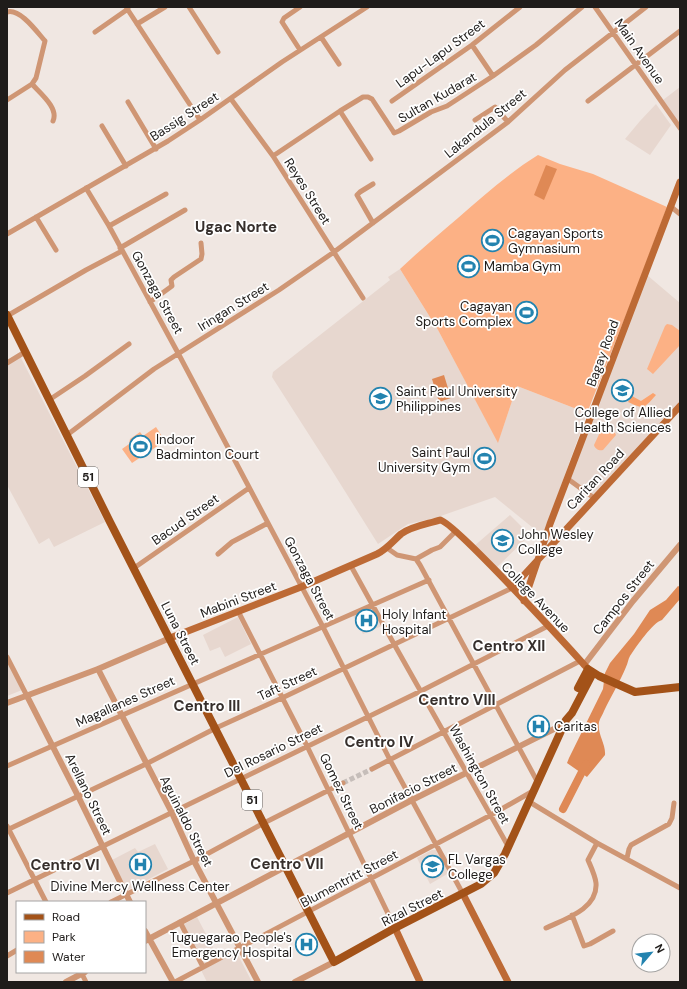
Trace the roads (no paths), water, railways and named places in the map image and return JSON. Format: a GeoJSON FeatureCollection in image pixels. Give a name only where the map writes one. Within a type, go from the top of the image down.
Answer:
{"type":"FeatureCollection","features":[{"type":"Feature","properties":{"kind":"main road","name":"Bagay Road"},"geometry":{"type":"LineString","coordinates":[[524,601],[550,524],[680,182]]}},
{"type":"Feature","properties":{"kind":"main road","name":"Luna Street"},"geometry":{"type":"LineString","coordinates":[[7,316],[334,962]]}},
{"type":"Feature","properties":{"kind":"main road","name":"Caritan Road"},"geometry":{"type":"LineString","coordinates":[[512,588],[594,498],[679,410]]}},
{"type":"Feature","properties":{"kind":"main road","name":"College Avenue"},"geometry":{"type":"LineString","coordinates":[[387,548],[407,531],[440,520],[443,521],[456,531],[589,669]]}},
{"type":"Feature","properties":{"kind":"main road","name":"Mabini Street"},"geometry":{"type":"LineString","coordinates":[[170,638],[301,587],[351,566],[387,548]]}},
{"type":"Feature","properties":{"kind":"main road"},"geometry":{"type":"LineString","coordinates":[[589,669],[635,692],[680,688]]}},
{"type":"Feature","properties":{"kind":"main road","name":"Rizal Street"},"geometry":{"type":"LineString","coordinates":[[334,962],[395,928],[463,894],[491,877],[497,869],[508,846],[565,722],[567,711],[589,669]]}},
{"type":"Feature","properties":{"kind":"main road"},"geometry":{"type":"LineString","coordinates":[[626,688],[680,682]]}},
{"type":"Feature","properties":{"kind":"main road","name":"Gonzaga Street"},"geometry":{"type":"LineString","coordinates":[[463,894],[506,981]]}},
{"type":"Feature","properties":{"kind":"main road","name":"Gomez Street"},"geometry":{"type":"LineString","coordinates":[[395,928],[420,982]]}},
{"type":"Feature","properties":{"kind":"street"},"geometry":{"type":"LineString","coordinates":[[138,24],[165,7]]}},
{"type":"Feature","properties":{"kind":"street"},"geometry":{"type":"LineString","coordinates":[[190,7],[218,52]]}},
{"type":"Feature","properties":{"kind":"street"},"geometry":{"type":"LineString","coordinates":[[300,7],[284,18],[282,22],[300,50]]}},
{"type":"Feature","properties":{"kind":"street","name":"Bassig Street"},"geometry":{"type":"LineString","coordinates":[[7,234],[156,149],[231,99],[300,50],[367,7]]}},
{"type":"Feature","properties":{"kind":"street","name":"Lapu-Lapu Street"},"geometry":{"type":"LineString","coordinates":[[392,101],[472,45],[520,7]]}},
{"type":"Feature","properties":{"kind":"street","name":"Sultan Kudarat"},"geometry":{"type":"LineString","coordinates":[[273,156],[357,100],[368,97],[375,104],[393,131],[396,132],[431,112],[447,106],[493,76],[541,41],[582,7]]}},
{"type":"Feature","properties":{"kind":"street","name":"Main Avenue"},"geometry":{"type":"LineString","coordinates":[[595,7],[680,128]]}},
{"type":"Feature","properties":{"kind":"street","name":"Lakandula Street"},"geometry":{"type":"LineString","coordinates":[[334,252],[508,122],[565,70],[646,7]]}},
{"type":"Feature","properties":{"kind":"street"},"geometry":{"type":"LineString","coordinates":[[95,32],[127,8],[200,120]]}},
{"type":"Feature","properties":{"kind":"street"},"geometry":{"type":"LineString","coordinates":[[7,12],[14,12],[20,15],[44,41],[38,73],[32,84],[7,100]]}},
{"type":"Feature","properties":{"kind":"street"},"geometry":{"type":"LineString","coordinates":[[588,101],[680,31]]}},
{"type":"Feature","properties":{"kind":"street"},"geometry":{"type":"LineString","coordinates":[[320,37],[339,64]]}},
{"type":"Feature","properties":{"kind":"street"},"geometry":{"type":"LineString","coordinates":[[472,45],[493,76]]}},
{"type":"Feature","properties":{"kind":"street"},"geometry":{"type":"LineString","coordinates":[[32,84],[52,109],[55,115],[53,121]]}},
{"type":"Feature","properties":{"kind":"street","name":"Reyes Street"},"geometry":{"type":"LineString","coordinates":[[231,99],[273,156],[363,298]]}},
{"type":"Feature","properties":{"kind":"street"},"geometry":{"type":"LineString","coordinates":[[128,102],[156,149]]}},
{"type":"Feature","properties":{"kind":"street"},"geometry":{"type":"LineString","coordinates":[[475,120],[496,107],[508,122]]}},
{"type":"Feature","properties":{"kind":"street"},"geometry":{"type":"LineString","coordinates":[[340,111],[371,159]]}},
{"type":"Feature","properties":{"kind":"street"},"geometry":{"type":"LineString","coordinates":[[102,126],[126,166]]}},
{"type":"Feature","properties":{"kind":"street"},"geometry":{"type":"LineString","coordinates":[[372,184],[357,195],[373,223]]}},
{"type":"Feature","properties":{"kind":"street","name":"Gonzaga Street"},"geometry":{"type":"LineString","coordinates":[[86,188],[109,226],[178,353],[323,627],[390,760],[463,894]]}},
{"type":"Feature","properties":{"kind":"street"},"geometry":{"type":"LineString","coordinates":[[109,226],[166,194]]}},
{"type":"Feature","properties":{"kind":"street"},"geometry":{"type":"LineString","coordinates":[[670,206],[680,214]]}},
{"type":"Feature","properties":{"kind":"street"},"geometry":{"type":"LineString","coordinates":[[7,316],[185,210]]}},
{"type":"Feature","properties":{"kind":"street"},"geometry":{"type":"LineString","coordinates":[[36,217],[56,250]]}},
{"type":"Feature","properties":{"kind":"street"},"geometry":{"type":"LineString","coordinates":[[150,302],[172,286],[171,280],[174,277],[201,259],[201,243]]}},
{"type":"Feature","properties":{"kind":"street","name":"Iringan Street"},"geometry":{"type":"LineString","coordinates":[[67,435],[154,368],[279,290],[334,252]]}},
{"type":"Feature","properties":{"kind":"street"},"geometry":{"type":"LineString","coordinates":[[50,400],[129,344]]}},
{"type":"Feature","properties":{"kind":"street"},"geometry":{"type":"LineString","coordinates":[[7,363],[25,352]]}},
{"type":"Feature","properties":{"kind":"street"},"geometry":{"type":"LineString","coordinates":[[568,479],[594,498]]}},
{"type":"Feature","properties":{"kind":"street","name":"Bacud Street"},"geometry":{"type":"LineString","coordinates":[[134,568],[249,488]]}},
{"type":"Feature","properties":{"kind":"street"},"geometry":{"type":"LineString","coordinates":[[218,554],[228,544],[268,523]]}},
{"type":"Feature","properties":{"kind":"street"},"geometry":{"type":"LineString","coordinates":[[387,548],[397,555],[416,559],[440,547],[456,531]]}},
{"type":"Feature","properties":{"kind":"street","name":"Campos Street"},"geometry":{"type":"LineString","coordinates":[[589,669],[633,601],[680,545]]}},
{"type":"Feature","properties":{"kind":"street"},"geometry":{"type":"LineString","coordinates":[[416,559],[429,580],[537,781]]}},
{"type":"Feature","properties":{"kind":"street","name":"Washington Street"},"geometry":{"type":"LineString","coordinates":[[351,566],[508,846]]}},
{"type":"Feature","properties":{"kind":"street","name":"Magallanes Street"},"geometry":{"type":"LineString","coordinates":[[7,766],[429,580]]}},
{"type":"Feature","properties":{"kind":"street","name":"Taft Street"},"geometry":{"type":"LineString","coordinates":[[8,829],[146,764],[216,728],[344,669],[512,588]]}},
{"type":"Feature","properties":{"kind":"street","name":"Gomez Street"},"geometry":{"type":"LineString","coordinates":[[238,611],[307,746],[395,928]]}},
{"type":"Feature","properties":{"kind":"street","name":"Del Rosario Street"},"geometry":{"type":"LineString","coordinates":[[7,893],[474,665],[548,626]]}},
{"type":"Feature","properties":{"kind":"street","name":"Mabini Street"},"geometry":{"type":"LineString","coordinates":[[7,704],[98,669],[170,638]]}},
{"type":"Feature","properties":{"kind":"street"},"geometry":{"type":"LineString","coordinates":[[7,657],[27,696]]}},
{"type":"Feature","properties":{"kind":"street","name":"Aguinaldo Street"},"geometry":{"type":"LineString","coordinates":[[98,669],[172,813],[194,861],[258,982]]}},
{"type":"Feature","properties":{"kind":"street"},"geometry":{"type":"LineString","coordinates":[[372,769],[495,704],[589,669]]}},
{"type":"Feature","properties":{"kind":"street","name":"Arellano Street"},"geometry":{"type":"LineString","coordinates":[[27,696],[53,745],[129,901]]}},
{"type":"Feature","properties":{"kind":"street","name":"Bonifacio Street"},"geometry":{"type":"LineString","coordinates":[[147,940],[412,800],[565,722]]}},
{"type":"Feature","properties":{"kind":"street"},"geometry":{"type":"LineString","coordinates":[[113,901],[194,861],[264,823],[343,783]]}},
{"type":"Feature","properties":{"kind":"street","name":"Blumentritt Street"},"geometry":{"type":"LineString","coordinates":[[174,982],[436,845],[533,791]]}},
{"type":"Feature","properties":{"kind":"street"},"geometry":{"type":"LineString","coordinates":[[528,801],[597,843],[680,888]]}},
{"type":"Feature","properties":{"kind":"street"},"geometry":{"type":"LineString","coordinates":[[627,858],[631,845],[669,824],[672,818],[674,803]]}},
{"type":"Feature","properties":{"kind":"street"},"geometry":{"type":"LineString","coordinates":[[8,829],[46,901]]}},
{"type":"Feature","properties":{"kind":"street"},"geometry":{"type":"LineString","coordinates":[[546,928],[583,909],[593,900],[596,884],[594,873],[588,860],[597,843]]}},
{"type":"Feature","properties":{"kind":"street"},"geometry":{"type":"LineString","coordinates":[[572,915],[584,946],[613,930]]}},
{"type":"Feature","properties":{"kind":"street"},"geometry":{"type":"LineString","coordinates":[[180,922],[203,967]]}},
{"type":"Feature","properties":{"kind":"street"},"geometry":{"type":"LineString","coordinates":[[147,940],[174,982]]}},
{"type":"Feature","properties":{"kind":"street"},"geometry":{"type":"LineString","coordinates":[[7,956],[16,951]]}},
{"type":"Feature","properties":{"kind":"street","name":"Rizal Street"},"geometry":{"type":"LineString","coordinates":[[295,982],[334,962]]}},
{"type":"Feature","properties":{"kind":"street"},"geometry":{"type":"LineString","coordinates":[[66,982],[83,973],[86,982]]}},
{"type":"Feature","properties":{"kind":"water"},"geometry":{"type":"Polygon","coordinates":[[[546,165],[557,169],[544,200],[534,195],[546,165]]]}},
{"type":"Feature","properties":{"kind":"water"},"geometry":{"type":"Polygon","coordinates":[[[444,375],[451,398],[439,402],[432,379],[444,375]]]}},
{"type":"Feature","properties":{"kind":"water"},"geometry":{"type":"Polygon","coordinates":[[[678,586],[680,587],[680,599],[662,620],[654,625],[629,657],[624,673],[599,722],[599,731],[605,755],[587,777],[567,763],[603,689],[605,673],[610,663],[634,634],[650,610],[666,600],[678,586]]]}},
{"type":"Feature","properties":{"kind":"waterway"},"geometry":{"type":"LineString","coordinates":[[563,809],[586,764]]}},
{"type":"Feature","properties":{"kind":"tunnel"},"geometry":{"type":"LineString","coordinates":[[343,783],[372,769]]}},
{"type":"Feature","properties":{"kind":"place","name":"Cagayan Sports Gymnasium"},"geometry":{"type":"Point","coordinates":[492,240]}},
{"type":"Feature","properties":{"kind":"place","name":"Mamba Gym"},"geometry":{"type":"Point","coordinates":[468,266]}},
{"type":"Feature","properties":{"kind":"place","name":"Cagayan Sports Complex"},"geometry":{"type":"Point","coordinates":[527,313]}},
{"type":"Feature","properties":{"kind":"place","name":"College of Allied Health Sciences"},"geometry":{"type":"Point","coordinates":[623,390]}},
{"type":"Feature","properties":{"kind":"place","name":"Saint Paul University Philippines"},"geometry":{"type":"Point","coordinates":[380,398]}},
{"type":"Feature","properties":{"kind":"place","name":"Indoor Badminton Court"},"geometry":{"type":"Point","coordinates":[141,446]}},
{"type":"Feature","properties":{"kind":"place","name":"Saint Paul University Gym"},"geometry":{"type":"Point","coordinates":[485,459]}},
{"type":"Feature","properties":{"kind":"place","name":"John Wesley College"},"geometry":{"type":"Point","coordinates":[502,541]}},
{"type":"Feature","properties":{"kind":"place","name":"Holy Infant Hospital"},"geometry":{"type":"Point","coordinates":[367,621]}},
{"type":"Feature","properties":{"kind":"place","name":"Caritas"},"geometry":{"type":"Point","coordinates":[539,726]}},
{"type":"Feature","properties":{"kind":"place","name":"Divine Mercy Wellness Center"},"geometry":{"type":"Point","coordinates":[140,864]}},
{"type":"Feature","properties":{"kind":"place","name":"FL Vargas College"},"geometry":{"type":"Point","coordinates":[433,866]}},
{"type":"Feature","properties":{"kind":"place","name":"Tuguegarao People's Emergency Hospital"},"geometry":{"type":"Point","coordinates":[307,944]}},
{"type":"Feature","properties":{"kind":"district","name":"Ugac Norte"},"geometry":{"type":"Point","coordinates":[236,227]}},
{"type":"Feature","properties":{"kind":"district","name":"Centro XII"},"geometry":{"type":"Point","coordinates":[509,646]}},
{"type":"Feature","properties":{"kind":"district","name":"Centro VIII"},"geometry":{"type":"Point","coordinates":[457,700]}},
{"type":"Feature","properties":{"kind":"district","name":"Centro III"},"geometry":{"type":"Point","coordinates":[207,706]}},
{"type":"Feature","properties":{"kind":"district","name":"Centro IV"},"geometry":{"type":"Point","coordinates":[379,742]}},
{"type":"Feature","properties":{"kind":"district","name":"Centro VII"},"geometry":{"type":"Point","coordinates":[287,864]}},
{"type":"Feature","properties":{"kind":"district","name":"Centro VI"},"geometry":{"type":"Point","coordinates":[65,865]}}]}
